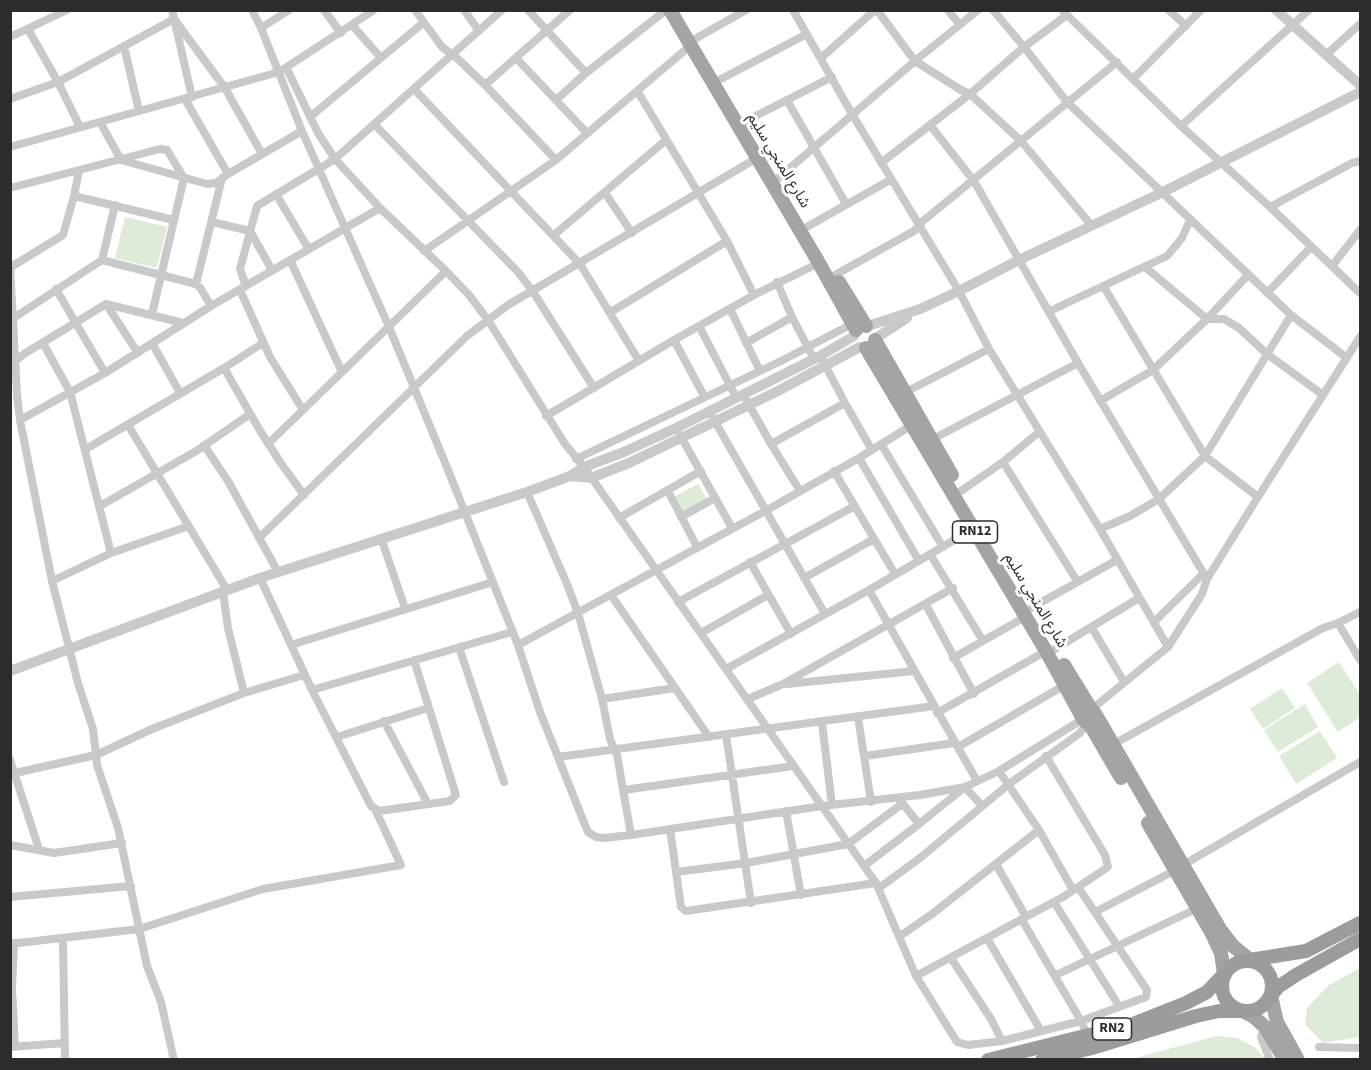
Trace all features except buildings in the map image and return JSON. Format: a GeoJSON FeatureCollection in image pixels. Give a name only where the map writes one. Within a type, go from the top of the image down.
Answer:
{"type":"FeatureCollection","features":[{"type":"Feature","properties":{"kind":"highway"},"geometry":{"type":"LineString","coordinates":[[1360,923],[1306,951],[1235,963],[1224,974],[1222,990],[1224,997],[1229,1004],[1243,1011],[1259,1008],[1278,987],[1360,939]]}},
{"type":"Feature","properties":{"kind":"highway"},"geometry":{"type":"LineString","coordinates":[[1250,960],[1257,962],[1269,972],[1273,988],[1271,996]]}},
{"type":"Feature","properties":{"kind":"highway","name":"RN2"},"geometry":{"type":"LineString","coordinates":[[1042,1059],[1186,1003],[1207,992],[1224,974]]}},
{"type":"Feature","properties":{"kind":"highway","name":"RN2"},"geometry":{"type":"LineString","coordinates":[[988,1059],[1090,1042],[1219,1011],[1243,1011]]}},
{"type":"Feature","properties":{"kind":"main road","name":"شارع المنجي سليم"},"geometry":{"type":"LineString","coordinates":[[668,10],[719,80],[776,180],[835,274],[864,335],[912,425],[973,529],[1028,612]]}},
{"type":"Feature","properties":{"kind":"main road","name":"شارع المنجي سليم"},"geometry":{"type":"LineString","coordinates":[[678,10],[693,42],[757,158],[864,335],[904,393],[1028,612],[1178,868],[1233,946],[1250,960]]}},
{"type":"Feature","properties":{"kind":"main road","name":"شارع المنجي سليم"},"geometry":{"type":"LineString","coordinates":[[1051,650],[1065,685],[1112,745],[1178,868],[1221,953],[1224,974]]}},
{"type":"Feature","properties":{"kind":"main road"},"geometry":{"type":"LineString","coordinates":[[1271,996],[1272,1009],[1277,1022],[1298,1059]]}},
{"type":"Feature","properties":{"kind":"main road"},"geometry":{"type":"LineString","coordinates":[[1243,1011],[1265,1027],[1285,1059]]}},
{"type":"Feature","properties":{"kind":"street"},"geometry":{"type":"LineString","coordinates":[[10,38],[67,10]]}},
{"type":"Feature","properties":{"kind":"street"},"geometry":{"type":"LineString","coordinates":[[261,28],[289,10]]}},
{"type":"Feature","properties":{"kind":"street"},"geometry":{"type":"LineString","coordinates":[[324,10],[340,33]]}},
{"type":"Feature","properties":{"kind":"street"},"geometry":{"type":"LineString","coordinates":[[415,10],[442,47],[485,85],[556,160]]}},
{"type":"Feature","properties":{"kind":"street"},"geometry":{"type":"LineString","coordinates":[[464,10],[479,32]]}},
{"type":"Feature","properties":{"kind":"street"},"geometry":{"type":"LineString","coordinates":[[303,410],[263,343],[243,288],[240,269],[257,206],[335,159],[502,10]]}},
{"type":"Feature","properties":{"kind":"street"},"geometry":{"type":"LineString","coordinates":[[528,10],[586,73]]}},
{"type":"Feature","properties":{"kind":"street"},"geometry":{"type":"LineString","coordinates":[[485,85],[570,10]]}},
{"type":"Feature","properties":{"kind":"street"},"geometry":{"type":"LineString","coordinates":[[556,100],[586,73],[668,10]]}},
{"type":"Feature","properties":{"kind":"street"},"geometry":{"type":"LineString","coordinates":[[424,251],[556,160],[638,92],[693,42],[746,10]]}},
{"type":"Feature","properties":{"kind":"street"},"geometry":{"type":"LineString","coordinates":[[821,58],[876,10],[915,61],[970,94],[1022,141],[1092,226]]}},
{"type":"Feature","properties":{"kind":"street"},"geometry":{"type":"LineString","coordinates":[[948,10],[958,24]]}},
{"type":"Feature","properties":{"kind":"street"},"geometry":{"type":"LineString","coordinates":[[776,180],[958,24],[978,10]]}},
{"type":"Feature","properties":{"kind":"street"},"geometry":{"type":"LineString","coordinates":[[993,10],[1067,102],[1248,276],[1291,315],[1347,358]]}},
{"type":"Feature","properties":{"kind":"street"},"geometry":{"type":"LineString","coordinates":[[1169,10],[1186,26]]}},
{"type":"Feature","properties":{"kind":"street"},"geometry":{"type":"LineString","coordinates":[[1134,78],[1201,10]]}},
{"type":"Feature","properties":{"kind":"street"},"geometry":{"type":"LineString","coordinates":[[1276,10],[1360,85]]}},
{"type":"Feature","properties":{"kind":"street"},"geometry":{"type":"LineString","coordinates":[[1181,126],[1309,10]]}},
{"type":"Feature","properties":{"kind":"street"},"geometry":{"type":"LineString","coordinates":[[10,147],[283,70],[372,11]]}},
{"type":"Feature","properties":{"kind":"street"},"geometry":{"type":"LineString","coordinates":[[255,12],[283,70],[335,159],[380,208],[446,271],[488,320],[546,416],[878,885],[916,976],[957,1042],[969,1045],[1002,1041],[1081,1021],[1146,997],[1147,994],[1119,946],[1075,889],[999,771]]}},
{"type":"Feature","properties":{"kind":"street"},"geometry":{"type":"LineString","coordinates":[[797,12],[807,34],[890,180],[959,291],[989,349],[1100,529],[1168,647]]}},
{"type":"Feature","properties":{"kind":"street"},"geometry":{"type":"LineString","coordinates":[[881,163],[970,94],[1064,13],[1134,78],[1181,126],[1360,292]]}},
{"type":"Feature","properties":{"kind":"street"},"geometry":{"type":"LineString","coordinates":[[10,99],[58,82],[124,46],[173,15]]}},
{"type":"Feature","properties":{"kind":"street"},"geometry":{"type":"LineString","coordinates":[[173,15],[225,88],[262,154]]}},
{"type":"Feature","properties":{"kind":"street"},"geometry":{"type":"LineString","coordinates":[[173,15],[189,98],[225,176],[196,284]]}},
{"type":"Feature","properties":{"kind":"street"},"geometry":{"type":"LineString","coordinates":[[310,117],[423,22]]}},
{"type":"Feature","properties":{"kind":"street"},"geometry":{"type":"LineString","coordinates":[[1327,54],[1360,24]]}},
{"type":"Feature","properties":{"kind":"street"},"geometry":{"type":"LineString","coordinates":[[352,25],[381,58]]}},
{"type":"Feature","properties":{"kind":"street"},"geometry":{"type":"LineString","coordinates":[[28,29],[58,82],[80,128]]}},
{"type":"Feature","properties":{"kind":"street"},"geometry":{"type":"LineString","coordinates":[[719,80],[807,34]]}},
{"type":"Feature","properties":{"kind":"street"},"geometry":{"type":"LineString","coordinates":[[124,46],[139,111]]}},
{"type":"Feature","properties":{"kind":"street"},"geometry":{"type":"LineString","coordinates":[[517,59],[587,133]]}},
{"type":"Feature","properties":{"kind":"street"},"geometry":{"type":"LineString","coordinates":[[835,274],[920,226],[923,221],[1117,62]]}},
{"type":"Feature","properties":{"kind":"street"},"geometry":{"type":"LineString","coordinates":[[283,70],[302,131],[389,327],[465,511],[518,645],[540,712],[588,832],[596,837],[604,838],[631,835],[822,806],[900,801],[965,787]]}},
{"type":"Feature","properties":{"kind":"street"},"geometry":{"type":"LineString","coordinates":[[744,122],[832,77]]}},
{"type":"Feature","properties":{"kind":"street"},"geometry":{"type":"LineString","coordinates":[[415,90],[580,264],[639,361]]}},
{"type":"Feature","properties":{"kind":"street"},"geometry":{"type":"LineString","coordinates":[[638,92],[727,241],[754,295]]}},
{"type":"Feature","properties":{"kind":"street"},"geometry":{"type":"LineString","coordinates":[[10,671],[278,572],[570,476],[591,478],[749,405],[864,335],[1161,193],[1360,92]]}},
{"type":"Feature","properties":{"kind":"street"},"geometry":{"type":"LineString","coordinates":[[787,100],[846,204]]}},
{"type":"Feature","properties":{"kind":"street"},"geometry":{"type":"LineString","coordinates":[[100,122],[120,160],[212,184],[302,131]]}},
{"type":"Feature","properties":{"kind":"street"},"geometry":{"type":"LineString","coordinates":[[670,829],[683,910],[691,912],[878,885],[920,858],[1009,784],[1080,733],[1098,704],[1168,647],[1202,594],[1206,576],[1078,363],[974,181],[930,124]]}},
{"type":"Feature","properties":{"kind":"street"},"geometry":{"type":"LineString","coordinates":[[375,125],[517,271],[532,290],[594,388]]}},
{"type":"Feature","properties":{"kind":"street"},"geometry":{"type":"LineString","coordinates":[[554,235],[666,140]]}},
{"type":"Feature","properties":{"kind":"street"},"geometry":{"type":"LineString","coordinates":[[10,188],[159,149],[167,150],[184,178],[152,315]]}},
{"type":"Feature","properties":{"kind":"street"},"geometry":{"type":"LineString","coordinates":[[259,538],[467,336],[532,290],[580,264],[757,158]]}},
{"type":"Feature","properties":{"kind":"street"},"geometry":{"type":"LineString","coordinates":[[1270,207],[1360,161]]}},
{"type":"Feature","properties":{"kind":"street"},"geometry":{"type":"LineString","coordinates":[[79,171],[63,235],[11,266],[13,363],[20,420],[52,581],[80,692],[93,729],[97,765],[122,843],[147,966],[165,1015],[174,1059]]}},
{"type":"Feature","properties":{"kind":"street"},"geometry":{"type":"LineString","coordinates":[[805,228],[890,180]]}},
{"type":"Feature","properties":{"kind":"street"},"geometry":{"type":"LineString","coordinates":[[605,193],[632,233]]}},
{"type":"Feature","properties":{"kind":"street"},"geometry":{"type":"LineString","coordinates":[[276,194],[308,248]]}},
{"type":"Feature","properties":{"kind":"street"},"geometry":{"type":"LineString","coordinates":[[74,196],[174,220]]}},
{"type":"Feature","properties":{"kind":"street"},"geometry":{"type":"LineString","coordinates":[[12,319],[102,260],[115,205]]}},
{"type":"Feature","properties":{"kind":"street"},"geometry":{"type":"LineString","coordinates":[[20,420],[105,373],[211,306],[345,226],[380,208]]}},
{"type":"Feature","properties":{"kind":"street"},"geometry":{"type":"LineString","coordinates":[[1050,311],[1167,256],[1182,238],[1190,220]]}},
{"type":"Feature","properties":{"kind":"street"},"geometry":{"type":"LineString","coordinates":[[212,222],[250,231],[272,270]]}},
{"type":"Feature","properties":{"kind":"street"},"geometry":{"type":"LineString","coordinates":[[1332,266],[1360,230]]}},
{"type":"Feature","properties":{"kind":"street"},"geometry":{"type":"LineString","coordinates":[[610,312],[727,241]]}},
{"type":"Feature","properties":{"kind":"street"},"geometry":{"type":"LineString","coordinates":[[1267,293],[1311,246]]}},
{"type":"Feature","properties":{"kind":"street"},"geometry":{"type":"LineString","coordinates":[[102,260],[196,284],[211,306]]}},
{"type":"Feature","properties":{"kind":"street"},"geometry":{"type":"LineString","coordinates":[[290,260],[342,372]]}},
{"type":"Feature","properties":{"kind":"street"},"geometry":{"type":"LineString","coordinates":[[546,416],[777,282],[819,263]]}},
{"type":"Feature","properties":{"kind":"street"},"geometry":{"type":"LineString","coordinates":[[1145,267],[1207,319],[1224,319],[1239,328],[1267,354],[1323,395]]}},
{"type":"Feature","properties":{"kind":"street"},"geometry":{"type":"LineString","coordinates":[[269,444],[446,271]]}},
{"type":"Feature","properties":{"kind":"street"},"geometry":{"type":"LineString","coordinates":[[1100,400],[1154,370],[1248,276]]}},
{"type":"Feature","properties":{"kind":"street"},"geometry":{"type":"LineString","coordinates":[[777,282],[808,348],[820,360],[872,450]]}},
{"type":"Feature","properties":{"kind":"street"},"geometry":{"type":"LineString","coordinates":[[1104,287],[1205,456],[1258,497]]}},
{"type":"Feature","properties":{"kind":"street"},"geometry":{"type":"LineString","coordinates":[[56,289],[105,373]]}},
{"type":"Feature","properties":{"kind":"street"},"geometry":{"type":"LineString","coordinates":[[13,363],[106,304],[183,323]]}},
{"type":"Feature","properties":{"kind":"street"},"geometry":{"type":"LineString","coordinates":[[106,304],[138,353]]}},
{"type":"Feature","properties":{"kind":"street"},"geometry":{"type":"LineString","coordinates":[[730,309],[760,371]]}},
{"type":"Feature","properties":{"kind":"street"},"geometry":{"type":"LineString","coordinates":[[1100,529],[1160,499],[1205,456],[1291,315]]}},
{"type":"Feature","properties":{"kind":"street"},"geometry":{"type":"LineString","coordinates":[[746,343],[792,318]]}},
{"type":"Feature","properties":{"kind":"street"},"geometry":{"type":"LineString","coordinates":[[699,327],[730,384],[749,405],[800,491]]}},
{"type":"Feature","properties":{"kind":"street"},"geometry":{"type":"LineString","coordinates":[[570,476],[580,463],[704,396],[808,348],[864,335]]}},
{"type":"Feature","properties":{"kind":"street"},"geometry":{"type":"LineString","coordinates":[[1154,622],[1206,576],[1360,337]]}},
{"type":"Feature","properties":{"kind":"street"},"geometry":{"type":"LineString","coordinates":[[674,340],[704,396]]}},
{"type":"Feature","properties":{"kind":"street"},"geometry":{"type":"LineString","coordinates":[[43,343],[70,392],[111,553]]}},
{"type":"Feature","properties":{"kind":"street"},"geometry":{"type":"LineString","coordinates":[[153,343],[180,393]]}},
{"type":"Feature","properties":{"kind":"street"},"geometry":{"type":"LineString","coordinates":[[86,449],[263,343]]}},
{"type":"Feature","properties":{"kind":"street"},"geometry":{"type":"LineString","coordinates":[[904,393],[989,349]]}},
{"type":"Feature","properties":{"kind":"street"},"geometry":{"type":"LineString","coordinates":[[580,463],[624,452],[740,395],[820,360]]}},
{"type":"Feature","properties":{"kind":"street"},"geometry":{"type":"LineString","coordinates":[[931,440],[1078,363]]}},
{"type":"Feature","properties":{"kind":"street"},"geometry":{"type":"LineString","coordinates":[[224,368],[280,462],[304,495]]}},
{"type":"Feature","properties":{"kind":"street"},"geometry":{"type":"LineString","coordinates":[[771,444],[845,403]]}},
{"type":"Feature","properties":{"kind":"street"},"geometry":{"type":"LineString","coordinates":[[709,411],[825,614]]}},
{"type":"Feature","properties":{"kind":"street"},"geometry":{"type":"LineString","coordinates":[[100,506],[204,445],[250,414]]}},
{"type":"Feature","properties":{"kind":"street"},"geometry":{"type":"LineString","coordinates":[[128,425],[158,472],[225,591],[228,628],[244,693]]}},
{"type":"Feature","properties":{"kind":"street"},"geometry":{"type":"LineString","coordinates":[[518,645],[767,510],[912,425]]}},
{"type":"Feature","properties":{"kind":"street"},"geometry":{"type":"LineString","coordinates":[[676,428],[732,528]]}},
{"type":"Feature","properties":{"kind":"street"},"geometry":{"type":"LineString","coordinates":[[961,491],[1003,462],[1039,432]]}},
{"type":"Feature","properties":{"kind":"street"},"geometry":{"type":"LineString","coordinates":[[881,444],[943,547]]}},
{"type":"Feature","properties":{"kind":"street"},"geometry":{"type":"LineString","coordinates":[[204,445],[228,481],[278,572]]}},
{"type":"Feature","properties":{"kind":"street"},"geometry":{"type":"LineString","coordinates":[[859,458],[919,561]]}},
{"type":"Feature","properties":{"kind":"street"},"geometry":{"type":"LineString","coordinates":[[1003,462],[1077,580]]}},
{"type":"Feature","properties":{"kind":"street"},"geometry":{"type":"LineString","coordinates":[[619,518],[701,471]]}},
{"type":"Feature","properties":{"kind":"street"},"geometry":{"type":"LineString","coordinates":[[834,471],[895,574]]}},
{"type":"Feature","properties":{"kind":"street"},"geometry":{"type":"LineString","coordinates":[[668,491],[697,547]]}},
{"type":"Feature","properties":{"kind":"street"},"geometry":{"type":"LineString","coordinates":[[526,492],[578,613],[602,699],[610,739],[615,750],[631,835]]}},
{"type":"Feature","properties":{"kind":"street"},"geometry":{"type":"LineString","coordinates":[[681,517],[715,498]]}},
{"type":"Feature","properties":{"kind":"street"},"geometry":{"type":"LineString","coordinates":[[678,602],[855,506]]}},
{"type":"Feature","properties":{"kind":"street"},"geometry":{"type":"LineString","coordinates":[[52,581],[111,553],[189,526]]}},
{"type":"Feature","properties":{"kind":"street"},"geometry":{"type":"LineString","coordinates":[[726,669],[973,529]]}},
{"type":"Feature","properties":{"kind":"street"},"geometry":{"type":"LineString","coordinates":[[381,538],[405,608]]}},
{"type":"Feature","properties":{"kind":"street"},"geometry":{"type":"LineString","coordinates":[[804,578],[874,539]]}},
{"type":"Feature","properties":{"kind":"street"},"geometry":{"type":"LineString","coordinates":[[930,554],[953,588],[982,641]]}},
{"type":"Feature","properties":{"kind":"street"},"geometry":{"type":"LineString","coordinates":[[953,658],[1077,580],[1117,560]]}},
{"type":"Feature","properties":{"kind":"street"},"geometry":{"type":"LineString","coordinates":[[750,562],[791,634]]}},
{"type":"Feature","properties":{"kind":"street"},"geometry":{"type":"LineString","coordinates":[[64,1043],[13,1047],[12,944],[139,930],[263,889],[400,865],[375,809],[304,675],[260,578]]}},
{"type":"Feature","properties":{"kind":"street"},"geometry":{"type":"LineString","coordinates":[[291,645],[493,582]]}},
{"type":"Feature","properties":{"kind":"street"},"geometry":{"type":"LineString","coordinates":[[748,699],[783,684],[953,588]]}},
{"type":"Feature","properties":{"kind":"street"},"geometry":{"type":"LineString","coordinates":[[869,590],[977,781]]}},
{"type":"Feature","properties":{"kind":"street"},"geometry":{"type":"LineString","coordinates":[[611,595],[709,737]]}},
{"type":"Feature","properties":{"kind":"street"},"geometry":{"type":"LineString","coordinates":[[701,633],[768,595]]}},
{"type":"Feature","properties":{"kind":"street"},"geometry":{"type":"LineString","coordinates":[[558,757],[858,717],[936,710],[974,694],[1092,628],[1138,598]]}},
{"type":"Feature","properties":{"kind":"street"},"geometry":{"type":"LineString","coordinates":[[926,605],[974,694]]}},
{"type":"Feature","properties":{"kind":"street"},"geometry":{"type":"LineString","coordinates":[[1112,745],[1323,628],[1360,612]]}},
{"type":"Feature","properties":{"kind":"street"},"geometry":{"type":"LineString","coordinates":[[1338,623],[1360,660]]}},
{"type":"Feature","properties":{"kind":"street"},"geometry":{"type":"LineString","coordinates":[[1092,628],[1125,682]]}},
{"type":"Feature","properties":{"kind":"street"},"geometry":{"type":"LineString","coordinates":[[312,690],[512,632]]}},
{"type":"Feature","properties":{"kind":"street"},"geometry":{"type":"LineString","coordinates":[[459,647],[504,782]]}},
{"type":"Feature","properties":{"kind":"street"},"geometry":{"type":"LineString","coordinates":[[375,809],[384,812],[450,801],[456,795],[414,660]]}},
{"type":"Feature","properties":{"kind":"street"},"geometry":{"type":"LineString","coordinates":[[783,684],[914,672]]}},
{"type":"Feature","properties":{"kind":"street"},"geometry":{"type":"LineString","coordinates":[[15,773],[96,755],[120,742],[244,693],[304,675]]}},
{"type":"Feature","properties":{"kind":"street"},"geometry":{"type":"LineString","coordinates":[[864,756],[956,745],[1065,685]]}},
{"type":"Feature","properties":{"kind":"street"},"geometry":{"type":"LineString","coordinates":[[602,699],[675,688]]}},
{"type":"Feature","properties":{"kind":"street"},"geometry":{"type":"LineString","coordinates":[[337,737],[428,708]]}},
{"type":"Feature","properties":{"kind":"street"},"geometry":{"type":"LineString","coordinates":[[858,717],[871,802]]}},
{"type":"Feature","properties":{"kind":"street"},"geometry":{"type":"LineString","coordinates":[[864,866],[965,787],[999,771],[1089,717]]}},
{"type":"Feature","properties":{"kind":"street"},"geometry":{"type":"LineString","coordinates":[[384,721],[428,804]]}},
{"type":"Feature","properties":{"kind":"street"},"geometry":{"type":"LineString","coordinates":[[822,723],[832,805]]}},
{"type":"Feature","properties":{"kind":"street"},"geometry":{"type":"LineString","coordinates":[[726,735],[751,903]]}},
{"type":"Feature","properties":{"kind":"street"},"geometry":{"type":"LineString","coordinates":[[916,976],[1054,902],[1107,868],[1109,863],[1046,756]]}},
{"type":"Feature","properties":{"kind":"street"},"geometry":{"type":"LineString","coordinates":[[10,760],[39,849]]}},
{"type":"Feature","properties":{"kind":"street"},"geometry":{"type":"LineString","coordinates":[[1095,912],[1178,868],[1360,762]]}},
{"type":"Feature","properties":{"kind":"street"},"geometry":{"type":"LineString","coordinates":[[624,790],[794,765]]}},
{"type":"Feature","properties":{"kind":"street"},"geometry":{"type":"LineString","coordinates":[[965,787],[982,806]]}},
{"type":"Feature","properties":{"kind":"street"},"geometry":{"type":"LineString","coordinates":[[900,801],[919,824]]}},
{"type":"Feature","properties":{"kind":"street"},"geometry":{"type":"LineString","coordinates":[[676,872],[746,863],[848,844],[900,801]]}},
{"type":"Feature","properties":{"kind":"street"},"geometry":{"type":"LineString","coordinates":[[786,811],[801,895]]}},
{"type":"Feature","properties":{"kind":"street"},"geometry":{"type":"LineString","coordinates":[[900,936],[1039,830]]}},
{"type":"Feature","properties":{"kind":"street"},"geometry":{"type":"LineString","coordinates":[[10,845],[54,853],[122,843]]}},
{"type":"Feature","properties":{"kind":"street"},"geometry":{"type":"LineString","coordinates":[[996,864],[1081,1021],[1090,1042]]}},
{"type":"Feature","properties":{"kind":"street"},"geometry":{"type":"LineString","coordinates":[[10,897],[131,886]]}},
{"type":"Feature","properties":{"kind":"street"},"geometry":{"type":"LineString","coordinates":[[1054,902],[1119,1006]]}},
{"type":"Feature","properties":{"kind":"street"},"geometry":{"type":"LineString","coordinates":[[1056,975],[1198,908]]}},
{"type":"Feature","properties":{"kind":"street"},"geometry":{"type":"LineString","coordinates":[[987,938],[1041,1031]]}},
{"type":"Feature","properties":{"kind":"street"},"geometry":{"type":"LineString","coordinates":[[63,939],[65,1059]]}},
{"type":"Feature","properties":{"kind":"street"},"geometry":{"type":"LineString","coordinates":[[951,958],[1002,1041]]}},
{"type":"Feature","properties":{"kind":"street"},"geometry":{"type":"LineString","coordinates":[[1265,1027],[1261,1037],[1269,1059]]}},
{"type":"Feature","properties":{"kind":"street"},"geometry":{"type":"LineString","coordinates":[[1319,1047],[1360,1048]]}},
{"type":"Feature","properties":{"kind":"green space"},"geometry":{"type":"Polygon","coordinates":[[[125,217],[167,227],[157,268],[115,258],[125,217]]]}},
{"type":"Feature","properties":{"kind":"green space"},"geometry":{"type":"Polygon","coordinates":[[[698,484],[707,499],[682,513],[674,497],[698,484]]]}},
{"type":"Feature","properties":{"kind":"green space"},"geometry":{"type":"Polygon","coordinates":[[[1339,662],[1360,695],[1360,717],[1338,732],[1307,683],[1339,662]]]}},
{"type":"Feature","properties":{"kind":"green space"},"geometry":{"type":"Polygon","coordinates":[[[1282,688],[1295,708],[1263,729],[1250,709],[1282,688]]]}},
{"type":"Feature","properties":{"kind":"green space"},"geometry":{"type":"Polygon","coordinates":[[[1305,704],[1318,727],[1278,752],[1264,730],[1305,704]]]}},
{"type":"Feature","properties":{"kind":"green space"},"geometry":{"type":"Polygon","coordinates":[[[1320,731],[1337,758],[1296,784],[1279,756],[1320,731]]]}},
{"type":"Feature","properties":{"kind":"green space"},"geometry":{"type":"Polygon","coordinates":[[[1360,968],[1360,1037],[1323,1043],[1305,1024],[1307,1008],[1329,985],[1360,968]]]}},
{"type":"Feature","properties":{"kind":"green space"},"geometry":{"type":"Polygon","coordinates":[[[1216,1036],[1237,1038],[1256,1048],[1265,1059],[1132,1059],[1216,1036]]]}}]}
